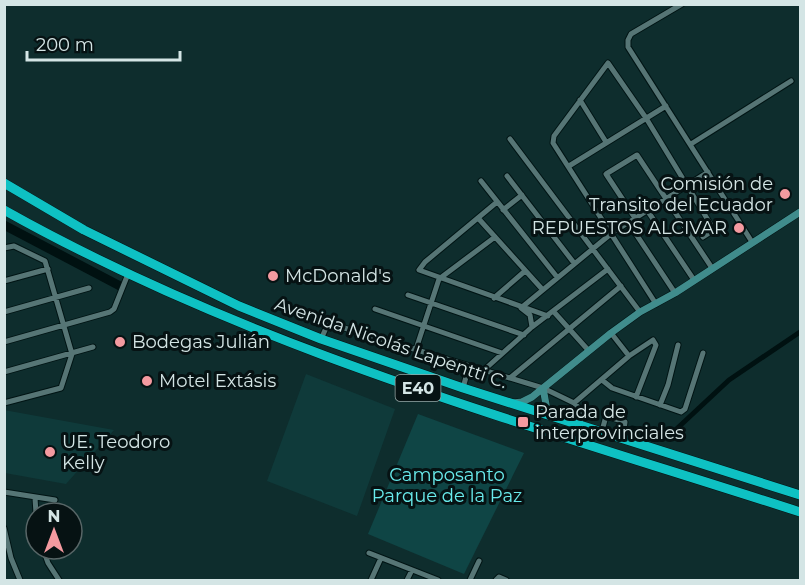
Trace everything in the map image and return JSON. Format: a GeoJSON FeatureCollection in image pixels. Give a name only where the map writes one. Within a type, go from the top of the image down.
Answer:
{"type":"FeatureCollection","features":[{"type":"Feature","properties":{"kind":"highway","name":"Avenida Nicolás Lapentti C."},"geometry":{"type":"LineString","coordinates":[[4,182],[84,230],[239,306],[321,339],[801,495]]}},
{"type":"Feature","properties":{"kind":"highway","name":"Avenida Nicolás Lapentti C."},"geometry":{"type":"LineString","coordinates":[[4,210],[64,244],[128,274],[239,323],[320,355],[801,514]]}},
{"type":"Feature","properties":{"kind":"street"},"geometry":{"type":"LineString","coordinates":[[682,4],[632,34],[628,40],[628,47],[752,242]]}},
{"type":"Feature","properties":{"kind":"street"},"geometry":{"type":"LineString","coordinates":[[656,304],[552,140],[608,63],[646,118],[714,230],[703,237]]}},
{"type":"Feature","properties":{"kind":"street"},"geometry":{"type":"LineString","coordinates":[[691,144],[791,81]]}},
{"type":"Feature","properties":{"kind":"street"},"geometry":{"type":"LineString","coordinates":[[580,100],[606,142]]}},
{"type":"Feature","properties":{"kind":"street"},"geometry":{"type":"LineString","coordinates":[[569,166],[666,106]]}},
{"type":"Feature","properties":{"kind":"street"},"geometry":{"type":"LineString","coordinates":[[510,139],[640,312]]}},
{"type":"Feature","properties":{"kind":"street"},"geometry":{"type":"LineString","coordinates":[[635,218],[606,175],[607,172],[637,155],[712,268]]}},
{"type":"Feature","properties":{"kind":"street"},"geometry":{"type":"LineString","coordinates":[[521,308],[612,233],[708,172]]}},
{"type":"Feature","properties":{"kind":"street"},"geometry":{"type":"LineString","coordinates":[[507,176],[574,263]]}},
{"type":"Feature","properties":{"kind":"street"},"geometry":{"type":"LineString","coordinates":[[481,181],[557,277]]}},
{"type":"Feature","properties":{"kind":"street"},"geometry":{"type":"LineString","coordinates":[[503,210],[522,195]]}},
{"type":"Feature","properties":{"kind":"street"},"geometry":{"type":"LineString","coordinates":[[497,202],[420,268],[421,272],[548,316]]}},
{"type":"Feature","properties":{"kind":"street"},"geometry":{"type":"LineString","coordinates":[[648,210],[694,280]]}},
{"type":"Feature","properties":{"kind":"street"},"geometry":{"type":"LineString","coordinates":[[513,403],[532,397],[610,333],[640,312],[675,293],[801,212]]}},
{"type":"Feature","properties":{"kind":"street"},"geometry":{"type":"LineString","coordinates":[[478,218],[542,290]]}},
{"type":"Feature","properties":{"kind":"street"},"geometry":{"type":"LineString","coordinates":[[628,222],[675,293]]}},
{"type":"Feature","properties":{"kind":"street"},"geometry":{"type":"LineString","coordinates":[[416,349],[439,279],[495,237]]}},
{"type":"Feature","properties":{"kind":"street"},"geometry":{"type":"LineString","coordinates":[[4,248],[14,246],[45,261],[72,354],[61,387],[4,403]]}},
{"type":"Feature","properties":{"kind":"street"},"geometry":{"type":"LineString","coordinates":[[4,281],[48,269]]}},
{"type":"Feature","properties":{"kind":"street"},"geometry":{"type":"LineString","coordinates":[[484,370],[532,327],[608,269]]}},
{"type":"Feature","properties":{"kind":"street"},"geometry":{"type":"LineString","coordinates":[[494,298],[525,271]]}},
{"type":"Feature","properties":{"kind":"street"},"geometry":{"type":"LineString","coordinates":[[4,342],[110,312],[114,309],[128,274]]}},
{"type":"Feature","properties":{"kind":"street"},"geometry":{"type":"LineString","coordinates":[[510,378],[621,286]]}},
{"type":"Feature","properties":{"kind":"street"},"geometry":{"type":"LineString","coordinates":[[4,312],[89,288]]}},
{"type":"Feature","properties":{"kind":"street"},"geometry":{"type":"LineString","coordinates":[[408,295],[524,335]]}},
{"type":"Feature","properties":{"kind":"street"},"geometry":{"type":"LineString","coordinates":[[521,308],[530,315],[532,327]]}},
{"type":"Feature","properties":{"kind":"street"},"geometry":{"type":"LineString","coordinates":[[375,309],[502,353]]}},
{"type":"Feature","properties":{"kind":"street"},"geometry":{"type":"LineString","coordinates":[[554,312],[589,351]]}},
{"type":"Feature","properties":{"kind":"street"},"geometry":{"type":"LineString","coordinates":[[321,339],[327,326],[331,324],[543,388],[574,403],[582,411],[580,424]]}},
{"type":"Feature","properties":{"kind":"street"},"geometry":{"type":"LineString","coordinates":[[610,333],[629,356]]}},
{"type":"Feature","properties":{"kind":"street"},"geometry":{"type":"LineString","coordinates":[[574,403],[629,356],[649,342],[655,341],[656,345],[636,397]]}},
{"type":"Feature","properties":{"kind":"street"},"geometry":{"type":"LineString","coordinates":[[660,405],[668,385],[678,345]]}},
{"type":"Feature","properties":{"kind":"street"},"geometry":{"type":"LineString","coordinates":[[4,372],[93,347]]}},
{"type":"Feature","properties":{"kind":"street"},"geometry":{"type":"LineString","coordinates":[[602,380],[607,386],[679,412],[684,410],[703,353]]}},
{"type":"Feature","properties":{"kind":"street"},"geometry":{"type":"LineString","coordinates":[[463,387],[469,366]]}},
{"type":"Feature","properties":{"kind":"street"},"geometry":{"type":"LineString","coordinates":[[543,388],[547,410],[552,415]]}},
{"type":"Feature","properties":{"kind":"street"},"geometry":{"type":"LineString","coordinates":[[602,431],[606,415],[616,418],[625,422],[623,438]]}},
{"type":"Feature","properties":{"kind":"street"},"geometry":{"type":"LineString","coordinates":[[4,492],[55,500]]}},
{"type":"Feature","properties":{"kind":"street"},"geometry":{"type":"LineString","coordinates":[[4,528],[11,558],[20,580]]}},
{"type":"Feature","properties":{"kind":"street"},"geometry":{"type":"LineString","coordinates":[[369,553],[438,580]]}},
{"type":"Feature","properties":{"kind":"street"},"geometry":{"type":"LineString","coordinates":[[371,580],[381,558]]}},
{"type":"Feature","properties":{"kind":"street"},"geometry":{"type":"LineString","coordinates":[[47,561],[59,580]]}},
{"type":"Feature","properties":{"kind":"street"},"geometry":{"type":"LineString","coordinates":[[470,580],[479,561]]}},
{"type":"Feature","properties":{"kind":"street"},"geometry":{"type":"LineString","coordinates":[[407,580],[412,570]]}},
{"type":"Feature","properties":{"kind":"street"},"geometry":{"type":"LineString","coordinates":[[496,580],[500,577],[506,580]]}},
{"type":"Feature","properties":{"kind":"shaded area"},"geometry":{"type":"Polygon","coordinates":[[[306,374],[395,409],[357,516],[267,481],[306,374]]]}},
{"type":"Feature","properties":{"kind":"shaded area","name":"UE. Teodoro Kelly"},"geometry":{"type":"Polygon","coordinates":[[[4,410],[114,430],[66,484],[5,473],[4,410]]]}},
{"type":"Feature","properties":{"kind":"green space","name":"Camposanto Parque de la Paz"},"geometry":{"type":"Polygon","coordinates":[[[418,414],[524,453],[464,574],[368,534],[418,414]]]}},
{"type":"Feature","properties":{"kind":"waterway"},"geometry":{"type":"LineString","coordinates":[[4,225],[120,286]]}},
{"type":"Feature","properties":{"kind":"waterway"},"geometry":{"type":"LineString","coordinates":[[632,428],[669,436],[729,380],[800,332]]}},
{"type":"Feature","properties":{"kind":"place","name":"Comisión de Transito del Ecuador"},"geometry":{"type":"Point","coordinates":[785,194]}},
{"type":"Feature","properties":{"kind":"place","name":"REPUESTOS ALCIVAR"},"geometry":{"type":"Point","coordinates":[739,228]}},
{"type":"Feature","properties":{"kind":"place","name":"McDonald's"},"geometry":{"type":"Point","coordinates":[273,276]}},
{"type":"Feature","properties":{"kind":"place","name":"Bodegas Julián"},"geometry":{"type":"Point","coordinates":[120,342]}},
{"type":"Feature","properties":{"kind":"place","name":"Motel Extásis"},"geometry":{"type":"Point","coordinates":[147,381]}},
{"type":"Feature","properties":{"kind":"place","name":"Parada de interprovinciales"},"geometry":{"type":"Point","coordinates":[523,422]}},
{"type":"Feature","properties":{"kind":"place","name":"UE. Teodoro Kelly"},"geometry":{"type":"Point","coordinates":[50,452]}}]}
